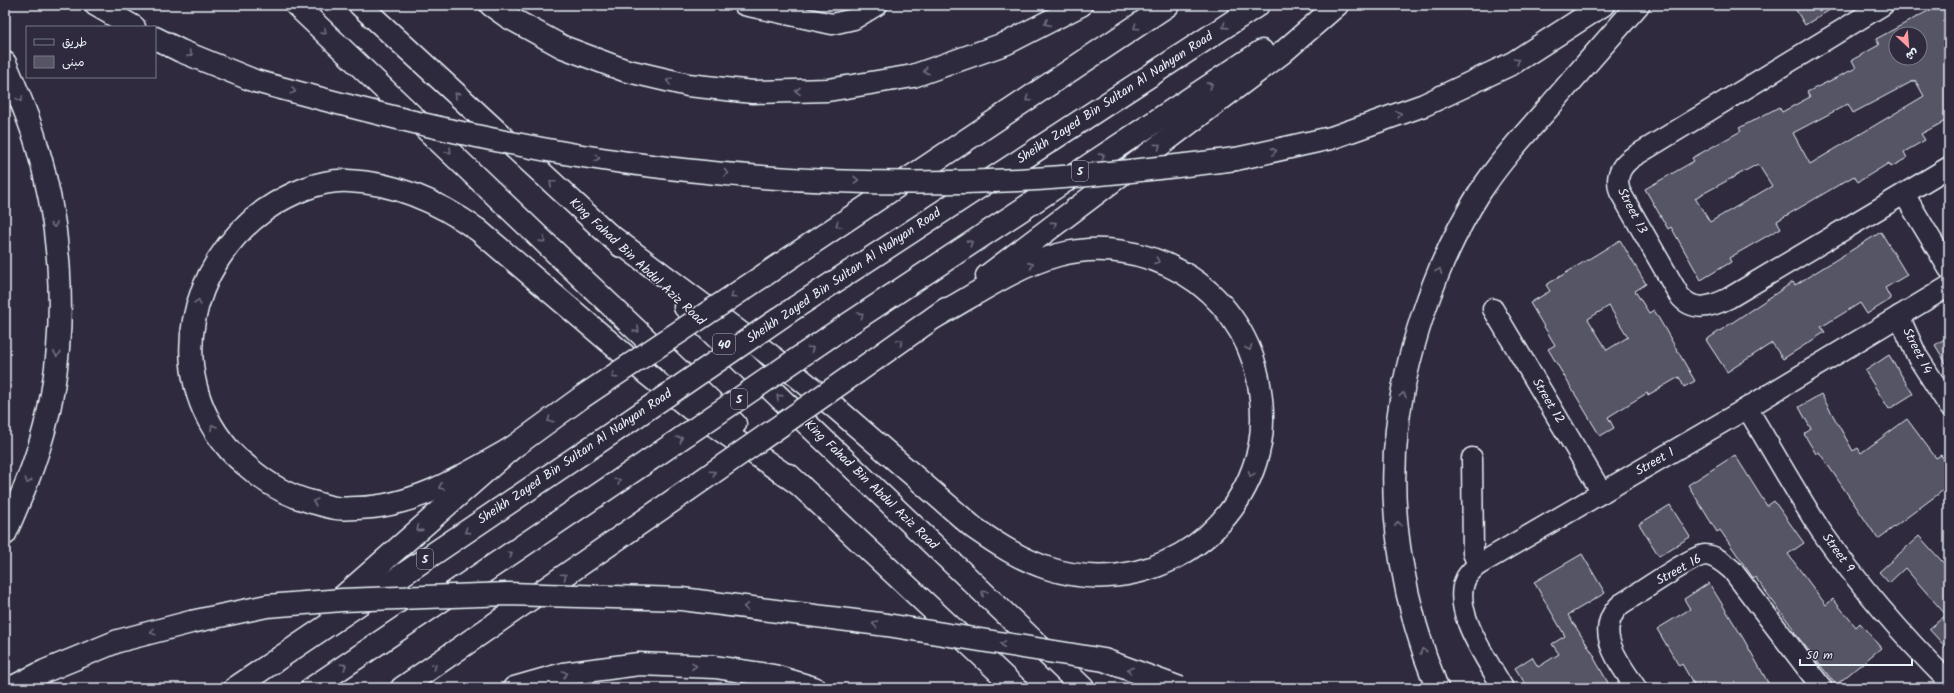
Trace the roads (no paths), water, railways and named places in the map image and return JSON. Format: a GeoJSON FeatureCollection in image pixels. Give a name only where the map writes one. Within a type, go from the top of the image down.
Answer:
{"type":"FeatureCollection","features":[{"type":"Feature","properties":{"kind":"highway"},"geometry":{"type":"LineString","coordinates":[[96,5],[132,26]]}},
{"type":"Feature","properties":{"kind":"highway"},"geometry":{"type":"LineString","coordinates":[[296,5],[800,485],[1016,688]]}},
{"type":"Feature","properties":{"kind":"highway","name":"King Fahad Bin Abdul Aziz Road"},"geometry":{"type":"LineString","coordinates":[[360,5],[611,236],[1083,688]]}},
{"type":"Feature","properties":{"kind":"highway"},"geometry":{"type":"LineString","coordinates":[[491,5],[508,18],[563,47],[624,70],[688,85],[753,92],[828,90],[913,76],[1007,43],[1081,5]]}},
{"type":"Feature","properties":{"kind":"highway"},"geometry":{"type":"LineString","coordinates":[[231,688],[311,624],[512,448],[582,397],[1168,5]]}},
{"type":"Feature","properties":{"kind":"highway","name":"Sheikh Zayed Bin Sultan Al Nahyan Road"},"geometry":{"type":"LineString","coordinates":[[235,688],[796,307],[1258,5]]}},
{"type":"Feature","properties":{"kind":"highway","name":"5"},"geometry":{"type":"LineString","coordinates":[[312,688],[648,461],[829,336],[1331,5]]}},
{"type":"Feature","properties":{"kind":"highway"},"geometry":{"type":"LineString","coordinates":[[402,688],[681,496],[935,317],[1088,198],[1282,53],[1337,5]]}},
{"type":"Feature","properties":{"kind":"highway"},"geometry":{"type":"LineString","coordinates":[[156,38],[181,51],[255,81],[361,110],[468,135],[577,155],[686,169],[788,178],[906,182],[1017,180],[1127,172],[1236,159],[1331,138],[1424,105],[1513,63],[1603,5]]}},
{"type":"Feature","properties":{"kind":"highway"},"geometry":{"type":"LineString","coordinates":[[1437,688],[1417,632],[1409,597],[1400,552],[1396,503],[1395,467],[1397,429],[1405,382],[1415,339],[1429,296],[1442,263],[1458,229],[1480,193],[1508,153],[1638,5]]}},
{"type":"Feature","properties":{"kind":"highway"},"geometry":{"type":"LineString","coordinates":[[5,63],[35,139],[47,186],[56,237],[58,280],[58,339],[52,395],[26,485],[5,534]]}},
{"type":"Feature","properties":{"kind":"highway"},"geometry":{"type":"LineString","coordinates":[[512,448],[457,479],[432,491],[405,501],[378,507],[336,508],[296,497],[259,477],[228,448],[215,430],[204,410],[196,389],[192,367],[192,323],[197,301],[206,280],[220,256],[235,236],[254,218],[275,203],[298,192],[322,184],[348,180],[376,184],[404,191],[430,201],[455,214],[478,230],[646,374],[703,417],[800,485]]}},
{"type":"Feature","properties":{"kind":"highway"},"geometry":{"type":"LineString","coordinates":[[611,236],[782,364],[837,409],[974,528],[993,541],[1030,562],[1048,568],[1084,575],[1120,575],[1155,567],[1172,560],[1204,539],[1226,516],[1241,496],[1250,478],[1260,442],[1262,405],[1257,371],[1246,342],[1230,315],[1206,288],[1186,274],[1160,261],[1127,252],[1104,250],[1076,251],[1059,254],[1028,266],[935,317]]}},
{"type":"Feature","properties":{"kind":"highway"},"geometry":{"type":"LineString","coordinates":[[11,688],[45,671],[118,641],[191,622],[267,606],[350,600],[508,594],[682,599],[887,626],[1104,660],[1180,688]]}},
{"type":"Feature","properties":{"kind":"highway"},"geometry":{"type":"LineString","coordinates":[[514,688],[563,674],[639,664],[715,667],[774,676],[814,688]]}},
{"type":"Feature","properties":{"kind":"street"},"geometry":{"type":"LineString","coordinates":[[744,5],[832,24],[854,20],[877,5]]}},
{"type":"Feature","properties":{"kind":"street","name":"Street 13"},"geometry":{"type":"LineString","coordinates":[[1883,5],[1633,157],[1622,166],[1619,172],[1618,187],[1679,295],[1686,304],[1699,307],[1713,305],[1729,298],[1949,167]]}},
{"type":"Feature","properties":{"kind":"street"},"geometry":{"type":"LineString","coordinates":[[1904,194],[1949,269]]}},
{"type":"Feature","properties":{"kind":"street","name":"Street 1"},"geometry":{"type":"LineString","coordinates":[[1503,688],[1470,628],[1463,608],[1462,591],[1469,573],[1478,565],[1747,408],[1949,286]]}},
{"type":"Feature","properties":{"kind":"street","name":"Street 12"},"geometry":{"type":"LineString","coordinates":[[1493,308],[1602,493]]}},
{"type":"Feature","properties":{"kind":"street","name":"Street 14"},"geometry":{"type":"LineString","coordinates":[[1899,316],[1917,356],[1949,406]]}},
{"type":"Feature","properties":{"kind":"street","name":"Street 9"},"geometry":{"type":"LineString","coordinates":[[1747,408],[1804,503],[1840,557],[1884,612],[1949,682]]}},
{"type":"Feature","properties":{"kind":"street"},"geometry":{"type":"LineString","coordinates":[[1472,458],[1473,553],[1478,565]]}},
{"type":"Feature","properties":{"kind":"street","name":"Street 16"},"geometry":{"type":"LineString","coordinates":[[1636,688],[1611,646],[1607,629],[1609,619],[1621,604],[1690,561],[1706,555],[1721,560],[1732,570],[1822,688]]}}]}
